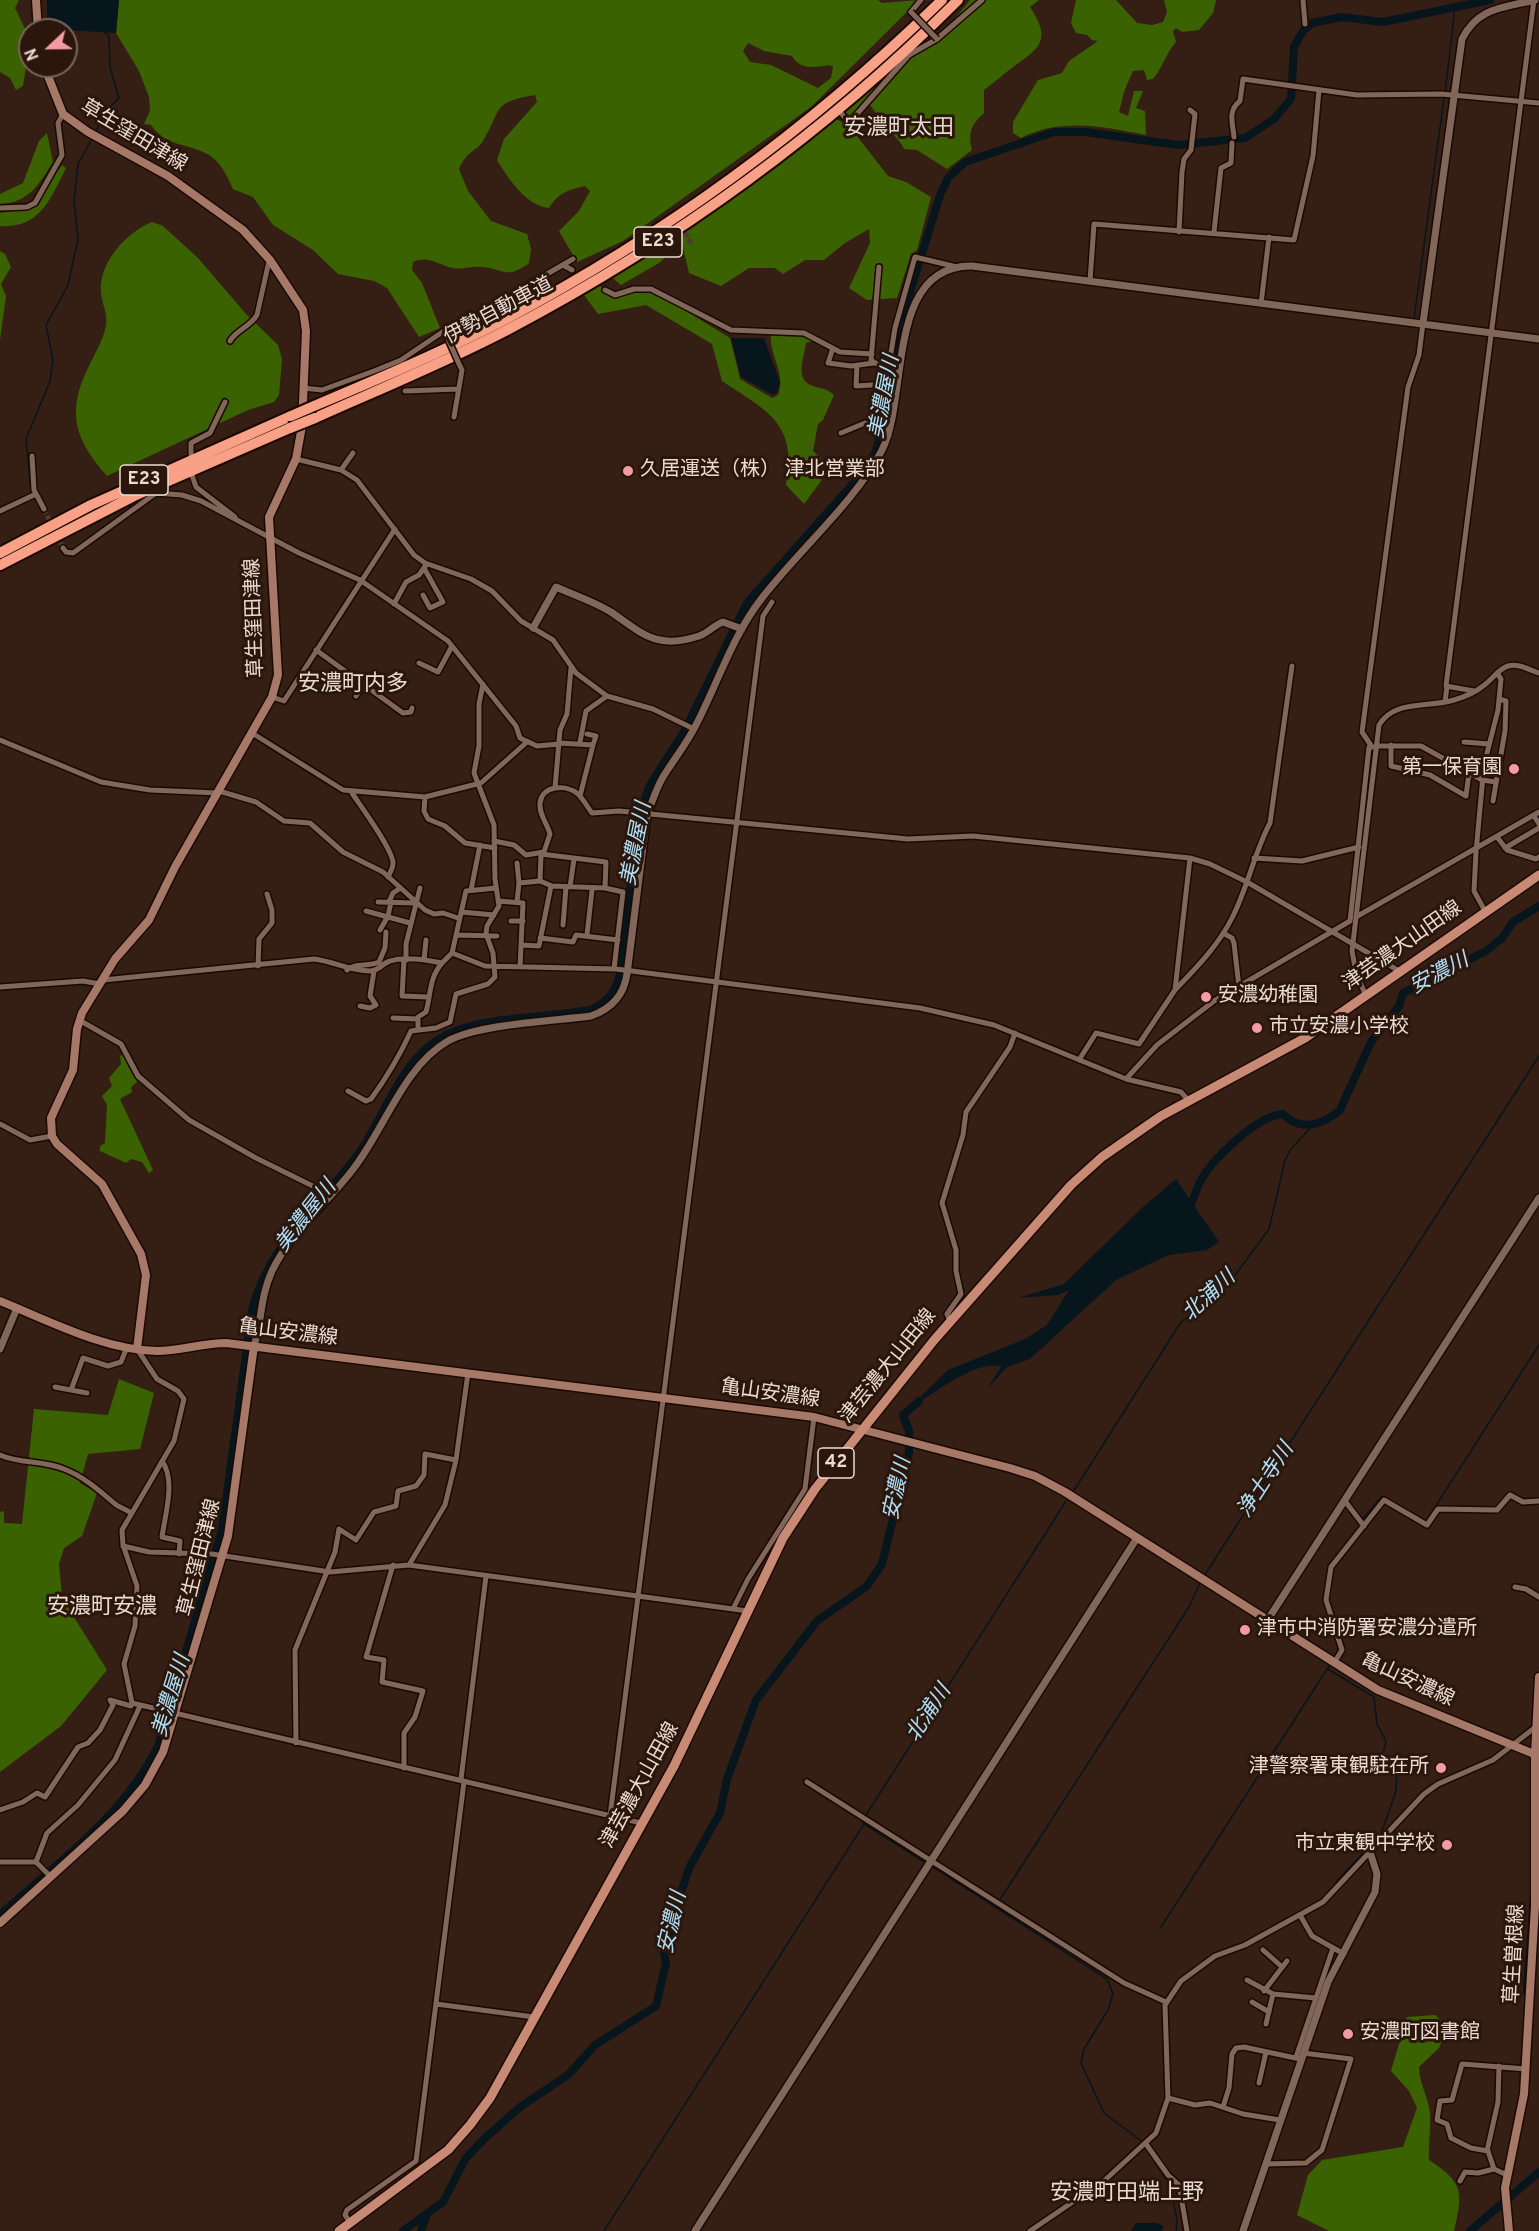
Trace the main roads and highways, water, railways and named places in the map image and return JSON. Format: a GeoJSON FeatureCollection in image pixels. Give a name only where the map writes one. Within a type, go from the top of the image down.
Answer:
{"type":"FeatureCollection","features":[{"type":"Feature","properties":{"kind":"highway","name":"伊勢自動車道"},"geometry":{"type":"LineString","coordinates":[[0,565],[134,496],[290,428],[315,412],[504,320],[624,250],[722,185],[791,134],[866,71],[942,0]]}},
{"type":"Feature","properties":{"kind":"highway","name":"伊勢自動車道"},"geometry":{"type":"LineString","coordinates":[[0,552],[91,505],[291,416],[315,412],[508,330],[664,238],[815,128],[958,0]]}},
{"type":"Feature","properties":{"kind":"main road"},"geometry":{"type":"LineString","coordinates":[[36,0],[37,18]]}},
{"type":"Feature","properties":{"kind":"main road","name":"草生窪田津線"},"geometry":{"type":"LineString","coordinates":[[49,78],[63,114],[94,136],[168,176],[243,230],[270,260],[303,310],[306,331],[296,459],[269,517],[268,535],[278,675],[272,697],[175,867],[149,920],[115,959],[79,1020],[75,1067],[52,1114],[52,1136],[59,1148],[102,1184],[141,1254],[146,1275],[137,1349]]}},
{"type":"Feature","properties":{"kind":"main road","name":"津芸濃大山田線"},"geometry":{"type":"LineString","coordinates":[[339,2231],[448,2150],[471,2125],[490,2098],[703,1710],[783,1538],[862,1428],[950,1321],[1071,1185],[1139,1130],[1188,1100],[1305,1038],[1539,875]]}},
{"type":"Feature","properties":{"kind":"main road","name":"亀山安濃線"},"geometry":{"type":"LineString","coordinates":[[0,1301],[99,1340],[137,1349],[169,1350],[219,1343],[252,1346],[814,1417],[886,1434],[1035,1476],[1065,1492],[1378,1690],[1537,1755]]}},
{"type":"Feature","properties":{"kind":"main road","name":"草生窪田津線"},"geometry":{"type":"LineString","coordinates":[[0,1923],[137,1796],[163,1752],[231,1518],[252,1346]]}},
{"type":"Feature","properties":{"kind":"main road","name":"草生曽根線"},"geometry":{"type":"LineString","coordinates":[[1509,2231],[1505,2195],[1507,2175],[1522,2111],[1538,1849],[1539,1677]]}},
{"type":"Feature","properties":{"kind":"waterway","name":"美濃屋川"},"geometry":{"type":"LineString","coordinates":[[0,1915],[66,1858],[108,1817],[144,1771],[158,1746],[222,1530],[252,1310],[260,1285],[284,1243],[361,1150],[406,1071],[431,1045],[446,1035],[478,1024],[590,1010],[606,1000],[616,986],[620,973],[639,816],[650,785],[685,730],[747,603],[859,477],[875,453],[889,407],[899,328],[940,195],[948,178],[965,162],[1054,132],[1085,132],[1178,145],[1245,138],[1274,119],[1291,99],[1294,47],[1303,31],[1312,23],[1342,17],[1383,22],[1490,0]]}},
{"type":"Feature","properties":{"kind":"waterway"},"geometry":{"type":"LineString","coordinates":[[1445,93],[1455,7]]}},
{"type":"Feature","properties":{"kind":"waterway"},"geometry":{"type":"LineString","coordinates":[[95,133],[105,112],[119,98],[110,67],[109,36],[104,32]]}},
{"type":"Feature","properties":{"kind":"waterway"},"geometry":{"type":"LineString","coordinates":[[1414,319],[1444,98]]}},
{"type":"Feature","properties":{"kind":"waterway"},"geometry":{"type":"LineString","coordinates":[[31,490],[26,439],[50,381],[53,360],[46,325],[68,285],[78,239],[74,201],[78,164],[93,137]]}},
{"type":"Feature","properties":{"kind":"waterway","name":"安濃川"},"geometry":{"type":"LineString","coordinates":[[1186,1211],[1193,1201],[1200,1182],[1214,1162],[1248,1130],[1261,1122],[1283,1114],[1290,1120],[1304,1125],[1319,1123],[1340,1110],[1371,1042],[1399,1006],[1403,993],[1486,951],[1502,938],[1513,922],[1539,906]]}},
{"type":"Feature","properties":{"kind":"waterway","name":"浄土寺川"},"geometry":{"type":"LineString","coordinates":[[1204,1576],[1539,1056]]}},
{"type":"Feature","properties":{"kind":"waterway","name":"北浦川"},"geometry":{"type":"LineString","coordinates":[[1073,1492],[1181,1322],[1227,1286],[1269,1229],[1285,1160],[1291,1149],[1313,1125]]}},
{"type":"Feature","properties":{"kind":"waterway"},"geometry":{"type":"LineString","coordinates":[[1362,1520],[1382,1496],[1426,1521],[1539,1345]]}},
{"type":"Feature","properties":{"kind":"waterway","name":"安濃川"},"geometry":{"type":"LineString","coordinates":[[403,2231],[443,2202],[466,2158],[484,2139],[520,2107],[568,2075],[595,2045],[656,2006],[666,1963],[664,1953],[679,1898],[690,1866],[720,1813],[727,1779],[756,1700],[817,1621],[867,1586],[882,1564],[909,1453],[909,1431],[903,1415],[919,1401]]}},
{"type":"Feature","properties":{"kind":"waterway","name":"北浦川"},"geometry":{"type":"LineString","coordinates":[[866,1815],[1068,1498]]}},
{"type":"Feature","properties":{"kind":"waterway","name":"浄土寺川"},"geometry":{"type":"LineString","coordinates":[[999,1901],[1189,1607],[1200,1583]]}},
{"type":"Feature","properties":{"kind":"waterway"},"geometry":{"type":"LineString","coordinates":[[1324,1597],[1325,1587]]}},
{"type":"Feature","properties":{"kind":"waterway"},"geometry":{"type":"LineString","coordinates":[[1326,1608],[1336,1640]]}},
{"type":"Feature","properties":{"kind":"waterway"},"geometry":{"type":"LineString","coordinates":[[1333,1659],[1339,1648]]}},
{"type":"Feature","properties":{"kind":"waterway"},"geometry":{"type":"LineString","coordinates":[[1161,1927],[1331,1663]]}},
{"type":"Feature","properties":{"kind":"waterway"},"geometry":{"type":"LineString","coordinates":[[1328,1669],[1374,1697],[1377,1724],[1386,1741],[1383,1754],[1385,1767],[1397,1769],[1396,1791],[1381,1834],[1336,1882]]}},
{"type":"Feature","properties":{"kind":"waterway"},"geometry":{"type":"LineString","coordinates":[[604,2231],[864,1824],[863,1820]]}},
{"type":"Feature","properties":{"kind":"waterway","name":"北浦川"},"geometry":{"type":"LineString","coordinates":[[864,1824],[926,1863]]}},
{"type":"Feature","properties":{"kind":"waterway","name":"北浦川"},"geometry":{"type":"LineString","coordinates":[[930,1865],[1107,1979],[1113,1994],[1108,2010],[1084,2049],[1081,2063],[1104,2113],[1144,2143]]}},
{"type":"Feature","properties":{"kind":"waterway"},"geometry":{"type":"LineString","coordinates":[[1525,1992],[1533,1889]]}},
{"type":"Feature","properties":{"kind":"waterway","name":"北浦川"},"geometry":{"type":"LineString","coordinates":[[1145,2147],[1170,2185],[1177,2220],[1176,2231]]}},
{"type":"Feature","properties":{"kind":"waterway"},"geometry":{"type":"LineString","coordinates":[[1470,2231],[1539,2172]]}},
{"type":"Feature","properties":{"kind":"waterway"},"geometry":{"type":"LineString","coordinates":[[421,2231],[426,2217]]}},
{"type":"Feature","properties":{"kind":"tunnel"},"geometry":{"type":"LineString","coordinates":[[684,225],[687,237],[693,246]]}},
{"type":"Feature","properties":{"kind":"tunnel"},"geometry":{"type":"LineString","coordinates":[[44,509],[63,548]]}},
{"type":"Feature","properties":{"kind":"place","name":"久居運送（株） 津北営業部"},"geometry":{"type":"Point","coordinates":[628,471]}},
{"type":"Feature","properties":{"kind":"place","name":"第一保育園"},"geometry":{"type":"Point","coordinates":[1514,769]}},
{"type":"Feature","properties":{"kind":"place","name":"安濃幼稚園"},"geometry":{"type":"Point","coordinates":[1206,997]}},
{"type":"Feature","properties":{"kind":"place","name":"市立安濃小学校"},"geometry":{"type":"Point","coordinates":[1257,1028]}},
{"type":"Feature","properties":{"kind":"place","name":"津市中消防署安濃分遣所"},"geometry":{"type":"Point","coordinates":[1245,1630]}},
{"type":"Feature","properties":{"kind":"place","name":"津警察署東観駐在所"},"geometry":{"type":"Point","coordinates":[1441,1768]}},
{"type":"Feature","properties":{"kind":"place","name":"市立東観中学校"},"geometry":{"type":"Point","coordinates":[1447,1845]}},
{"type":"Feature","properties":{"kind":"place","name":"安濃町図書館"},"geometry":{"type":"Point","coordinates":[1348,2034]}},
{"type":"Feature","properties":{"kind":"district","name":"安濃町太田"},"geometry":{"type":"Point","coordinates":[899,130]}},
{"type":"Feature","properties":{"kind":"district","name":"安濃町内多"},"geometry":{"type":"Point","coordinates":[353,686]}},
{"type":"Feature","properties":{"kind":"district","name":"安濃町安濃"},"geometry":{"type":"Point","coordinates":[102,1609]}},
{"type":"Feature","properties":{"kind":"district","name":"安濃町田端上野"},"geometry":{"type":"Point","coordinates":[1127,2195]}}]}
